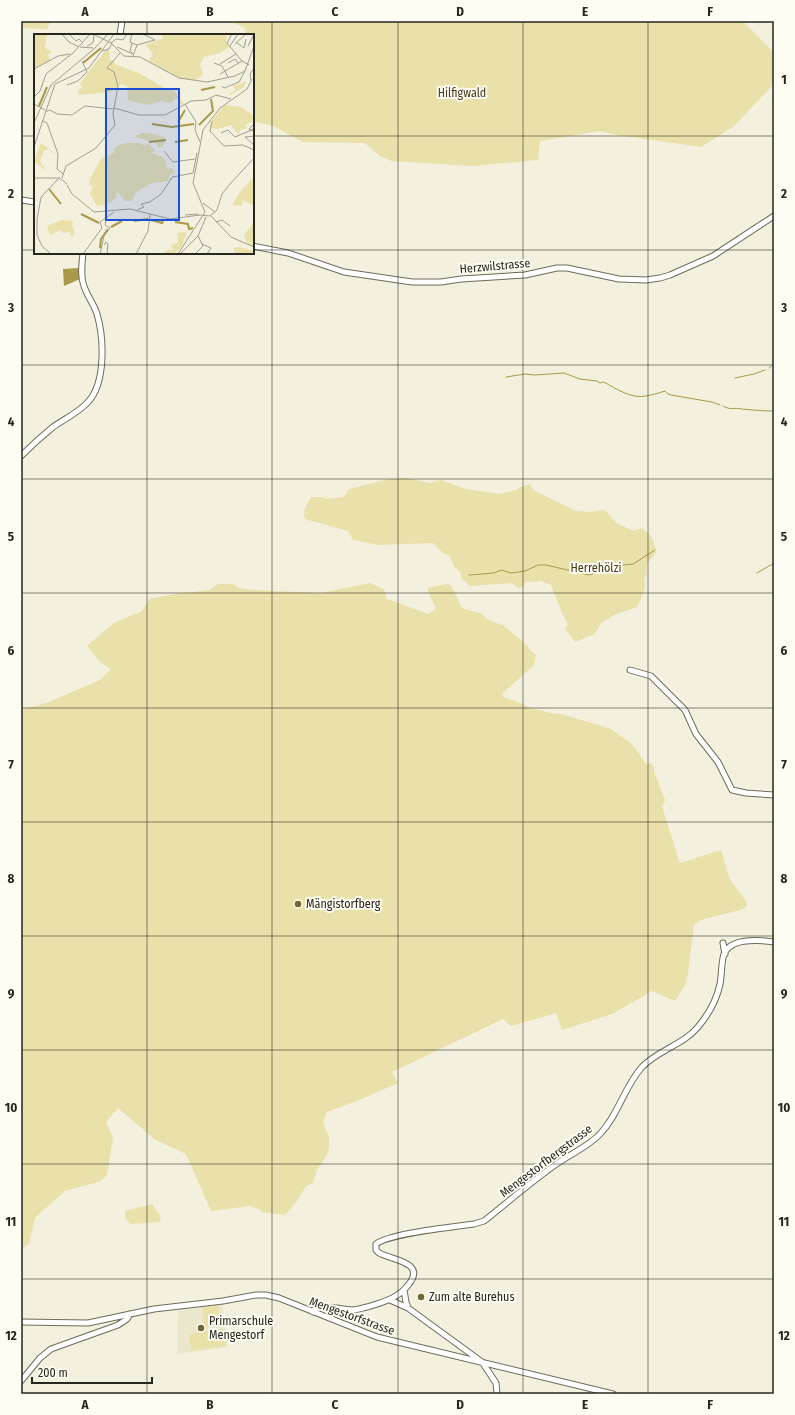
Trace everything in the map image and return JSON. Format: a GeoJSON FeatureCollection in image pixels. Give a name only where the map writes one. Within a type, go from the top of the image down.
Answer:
{"type":"FeatureCollection","features":[{"type":"Feature","properties":{"kind":"street"},"geometry":{"type":"LineString","coordinates":[[120,34],[122,21]]}},
{"type":"Feature","properties":{"kind":"street"},"geometry":{"type":"LineString","coordinates":[[21,200],[34,202]]}},
{"type":"Feature","properties":{"kind":"street","name":"Herzwilstrasse"},"geometry":{"type":"LineString","coordinates":[[254,246],[288,253],[344,272],[412,282],[441,282],[525,275],[558,268],[567,268],[619,279],[646,280],[670,275],[713,256],[774,216]]}},
{"type":"Feature","properties":{"kind":"street"},"geometry":{"type":"LineString","coordinates":[[21,456],[51,428],[83,407],[92,397],[98,383],[101,370],[102,351],[100,330],[97,313],[83,282],[83,254]]}},
{"type":"Feature","properties":{"kind":"street"},"geometry":{"type":"LineString","coordinates":[[630,670],[651,676],[685,710],[696,734],[718,762],[732,790],[746,793],[774,795]]}},
{"type":"Feature","properties":{"kind":"street","name":"Mengestorfbergstrasse"},"geometry":{"type":"LineString","coordinates":[[313,1312],[315,1309],[326,1307],[355,1310],[390,1300],[404,1290],[414,1278],[414,1273],[412,1269],[402,1261],[379,1253],[376,1250],[376,1244],[387,1239],[484,1221],[557,1164],[593,1140],[611,1121],[633,1079],[642,1068],[656,1055],[692,1033],[703,1020],[718,991],[725,954],[723,943],[732,946],[748,941],[774,942]]}},
{"type":"Feature","properties":{"kind":"street"},"geometry":{"type":"LineString","coordinates":[[404,1290],[408,1308]]}},
{"type":"Feature","properties":{"kind":"street","name":"Mengestorfstrasse"},"geometry":{"type":"LineString","coordinates":[[21,1322],[88,1323],[154,1309],[259,1295],[275,1297],[377,1337],[613,1394]]}},
{"type":"Feature","properties":{"kind":"street"},"geometry":{"type":"LineString","coordinates":[[390,1300],[408,1308],[482,1362],[496,1383],[497,1394]]}},
{"type":"Feature","properties":{"kind":"street"},"geometry":{"type":"LineString","coordinates":[[21,1381],[40,1358],[51,1349],[118,1325],[128,1319],[130,1314]]}},
{"type":"Feature","properties":{"kind":"shaded area"},"geometry":{"type":"Polygon","coordinates":[[[79,268],[80,279],[64,286],[63,269],[79,268]]]}},
{"type":"Feature","properties":{"kind":"shaded area","name":"Primarschule Mengestorf"},"geometry":{"type":"Polygon","coordinates":[[[222,1303],[228,1347],[177,1354],[178,1308],[222,1303]]]}},
{"type":"Feature","properties":{"kind":"green space"},"geometry":{"type":"Polygon","coordinates":[[[21,21],[51,21],[47,29],[21,28],[21,21]]]}},
{"type":"Feature","properties":{"kind":"green space","name":"Hilfigwald"},"geometry":{"type":"Polygon","coordinates":[[[228,21],[743,21],[774,53],[774,84],[733,127],[701,147],[616,135],[600,131],[540,141],[538,160],[473,166],[392,161],[380,156],[365,143],[303,142],[273,126],[254,121],[254,34],[245,34],[245,28],[228,21]]]}},
{"type":"Feature","properties":{"kind":"green space","name":"Herrehölzi"},"geometry":{"type":"Polygon","coordinates":[[[406,478],[430,483],[441,480],[466,489],[499,494],[517,490],[520,487],[530,484],[533,490],[576,511],[591,512],[605,510],[616,523],[634,531],[641,528],[652,538],[656,553],[646,565],[646,577],[644,578],[645,589],[637,607],[614,615],[601,623],[595,634],[575,642],[565,629],[568,624],[551,585],[541,581],[526,582],[523,587],[518,588],[512,583],[470,586],[462,579],[460,572],[454,566],[449,555],[444,554],[433,543],[378,545],[353,540],[348,531],[305,519],[305,510],[311,497],[322,497],[327,499],[344,497],[349,489],[389,479],[406,478]]]}},
{"type":"Feature","properties":{"kind":"green space"},"geometry":{"type":"Polygon","coordinates":[[[370,583],[384,589],[387,599],[428,614],[436,609],[427,588],[447,584],[451,585],[462,608],[482,614],[487,619],[504,626],[528,646],[529,649],[536,655],[534,665],[502,694],[503,697],[523,704],[527,707],[554,714],[558,713],[611,729],[632,744],[646,764],[651,763],[654,768],[665,800],[662,807],[680,863],[721,850],[730,880],[746,901],[746,907],[740,910],[701,920],[694,925],[686,983],[675,1001],[652,991],[612,1014],[562,1030],[556,1013],[511,1026],[503,1019],[392,1072],[398,1083],[327,1112],[323,1122],[329,1137],[329,1148],[327,1155],[317,1170],[313,1183],[306,1186],[297,1201],[285,1215],[261,1212],[261,1210],[250,1206],[211,1211],[186,1154],[154,1139],[118,1108],[106,1122],[113,1138],[107,1175],[101,1181],[65,1191],[35,1218],[29,1244],[21,1249],[21,710],[49,702],[100,680],[111,669],[100,662],[87,646],[114,623],[142,611],[149,599],[210,590],[218,584],[232,584],[239,588],[252,590],[321,593],[370,583]]]}},
{"type":"Feature","properties":{"kind":"green space"},"geometry":{"type":"Polygon","coordinates":[[[152,1204],[161,1218],[159,1222],[130,1224],[125,1217],[125,1211],[152,1204]]]}},
{"type":"Feature","properties":{"kind":"green space"},"geometry":{"type":"Polygon","coordinates":[[[218,1305],[221,1325],[205,1328],[202,1307],[218,1305]]]}},
{"type":"Feature","properties":{"kind":"green space"},"geometry":{"type":"Polygon","coordinates":[[[224,1329],[226,1346],[191,1351],[189,1334],[224,1329]]]}},
{"type":"Feature","properties":{"kind":"waterway"},"geometry":{"type":"LineString","coordinates":[[769,368],[774,364]]}},
{"type":"Feature","properties":{"kind":"waterway"},"geometry":{"type":"LineString","coordinates":[[735,378],[765,370]]}},
{"type":"Feature","properties":{"kind":"waterway"},"geometry":{"type":"LineString","coordinates":[[506,377],[525,374],[535,375],[564,373],[580,379],[597,381],[600,383],[604,382],[630,395],[641,397],[665,391],[671,395],[712,402],[720,405]]}},
{"type":"Feature","properties":{"kind":"waterway"},"geometry":{"type":"LineString","coordinates":[[723,406],[731,409],[774,411]]}},
{"type":"Feature","properties":{"kind":"waterway"},"geometry":{"type":"LineString","coordinates":[[469,575],[494,573],[501,570],[511,573],[525,571],[538,565],[546,565],[589,575],[612,566],[633,564],[655,550]]}},
{"type":"Feature","properties":{"kind":"waterway"},"geometry":{"type":"LineString","coordinates":[[757,573],[774,563]]}},
{"type":"Feature","properties":{"kind":"place","name":"Mängistorfberg"},"geometry":{"type":"Point","coordinates":[298,904]}},
{"type":"Feature","properties":{"kind":"place","name":"Zum alte Burehus"},"geometry":{"type":"Point","coordinates":[421,1297]}},
{"type":"Feature","properties":{"kind":"place","name":"Primarschule Mengestorf"},"geometry":{"type":"Point","coordinates":[201,1328]}}]}
